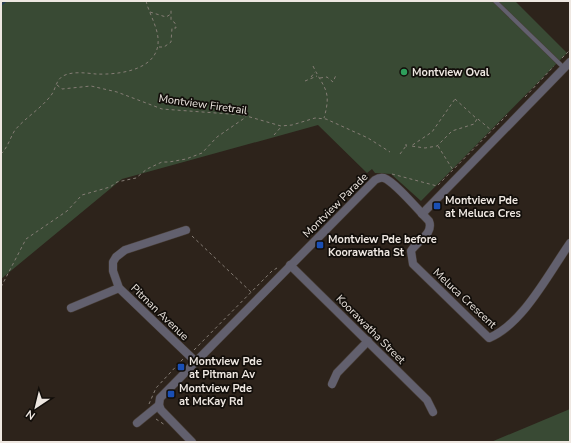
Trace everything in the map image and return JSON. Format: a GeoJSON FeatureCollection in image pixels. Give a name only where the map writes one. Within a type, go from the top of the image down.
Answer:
{"type":"FeatureCollection","features":[{"type":"Feature","properties":{"kind":"street"},"geometry":{"type":"LineString","coordinates":[[422,214],[564,64]]}},
{"type":"Feature","properties":{"kind":"street","name":"Montview Parade"},"geometry":{"type":"LineString","coordinates":[[137,423],[159,405],[162,395],[375,180],[385,178],[393,184],[422,214]]}},
{"type":"Feature","properties":{"kind":"street","name":"Meluca Crescent"},"geometry":{"type":"LineString","coordinates":[[422,214],[429,221],[430,228],[411,251],[413,264],[489,338],[501,333],[529,303],[570,243]]}},
{"type":"Feature","properties":{"kind":"street","name":"Pitman Avenue"},"geometry":{"type":"LineString","coordinates":[[186,230],[125,250],[116,257],[113,262],[113,271],[119,288],[196,362]]}},
{"type":"Feature","properties":{"kind":"street","name":"Koorawatha Street"},"geometry":{"type":"LineString","coordinates":[[290,265],[427,400],[433,412]]}},
{"type":"Feature","properties":{"kind":"street"},"geometry":{"type":"LineString","coordinates":[[71,308],[119,288]]}},
{"type":"Feature","properties":{"kind":"street"},"geometry":{"type":"LineString","coordinates":[[332,384],[337,373],[368,341]]}},
{"type":"Feature","properties":{"kind":"street"},"geometry":{"type":"LineString","coordinates":[[159,405],[161,410],[192,442]]}},
{"type":"Feature","properties":{"kind":"lane"},"geometry":{"type":"LineString","coordinates":[[494,1],[564,64]]}},
{"type":"Feature","properties":{"kind":"path"},"geometry":{"type":"LineString","coordinates":[[1,154],[15,130],[52,94],[58,80],[64,75],[74,73],[103,74],[122,72],[142,66],[150,62],[155,57],[158,47],[158,37],[146,1]]}},
{"type":"Feature","properties":{"kind":"path"},"geometry":{"type":"LineString","coordinates":[[158,47],[164,47],[172,42],[172,28],[176,28],[172,20],[171,10]]}},
{"type":"Feature","properties":{"kind":"path"},"geometry":{"type":"LineString","coordinates":[[150,12],[166,17],[171,14]]}},
{"type":"Feature","properties":{"kind":"path"},"geometry":{"type":"LineString","coordinates":[[524,99],[564,64],[570,50]]}},
{"type":"Feature","properties":{"kind":"path"},"geometry":{"type":"LineString","coordinates":[[313,66],[327,91],[329,102],[324,118],[368,138],[390,152]]}},
{"type":"Feature","properties":{"kind":"path"},"geometry":{"type":"LineString","coordinates":[[311,78],[316,72]]}},
{"type":"Feature","properties":{"kind":"path"},"geometry":{"type":"LineString","coordinates":[[305,81],[311,78],[327,77],[333,82],[336,75]]}},
{"type":"Feature","properties":{"kind":"path","name":"Montview Firetrail"},"geometry":{"type":"LineString","coordinates":[[57,85],[62,89],[91,86],[117,92],[162,108],[247,116],[281,126],[315,118],[324,118]]}},
{"type":"Feature","properties":{"kind":"path"},"geometry":{"type":"LineString","coordinates":[[453,95],[455,99],[477,119],[492,130]]}},
{"type":"Feature","properties":{"kind":"path"},"geometry":{"type":"LineString","coordinates":[[411,146],[432,132],[455,99]]}},
{"type":"Feature","properties":{"kind":"path"},"geometry":{"type":"LineString","coordinates":[[387,172],[437,186],[506,116],[512,113]]}},
{"type":"Feature","properties":{"kind":"path"},"geometry":{"type":"LineString","coordinates":[[1,287],[26,239],[67,211],[82,195],[110,187],[117,182],[136,178],[147,169],[162,162],[186,159],[202,152],[217,137],[247,116]]}},
{"type":"Feature","properties":{"kind":"path"},"geometry":{"type":"LineString","coordinates":[[400,154],[406,145],[425,148],[437,146],[452,131],[474,124],[477,119]]}},
{"type":"Feature","properties":{"kind":"path"},"geometry":{"type":"LineString","coordinates":[[274,135],[281,126]]}},
{"type":"Feature","properties":{"kind":"path"},"geometry":{"type":"LineString","coordinates":[[437,146],[453,170]]}},
{"type":"Feature","properties":{"kind":"path"},"geometry":{"type":"LineString","coordinates":[[186,230],[251,292]]}},
{"type":"Feature","properties":{"kind":"green space"},"geometry":{"type":"Polygon","coordinates":[[[1,1],[515,1],[567,53],[421,201],[391,174],[375,173],[372,169],[367,173],[318,125],[122,179],[1,279],[1,1]]]}},
{"type":"Feature","properties":{"kind":"green space"},"geometry":{"type":"Polygon","coordinates":[[[570,409],[570,442],[491,442],[570,409]]]}},
{"type":"Feature","properties":{"kind":"waterway"},"geometry":{"type":"LineString","coordinates":[[1,5],[6,1]]}},
{"type":"Feature","properties":{"kind":"place","name":"Montview Oval"},"geometry":{"type":"Point","coordinates":[404,72]}},
{"type":"Feature","properties":{"kind":"place","name":"Montview Pde at Meluca Cres"},"geometry":{"type":"Point","coordinates":[437,206]}},
{"type":"Feature","properties":{"kind":"place","name":"Montview Pde before Koorawatha St"},"geometry":{"type":"Point","coordinates":[320,245]}},
{"type":"Feature","properties":{"kind":"place","name":"Montview Pde at Pitman Av"},"geometry":{"type":"Point","coordinates":[181,367]}},
{"type":"Feature","properties":{"kind":"place","name":"Montview Pde at McKay Rd"},"geometry":{"type":"Point","coordinates":[171,394]}}]}
